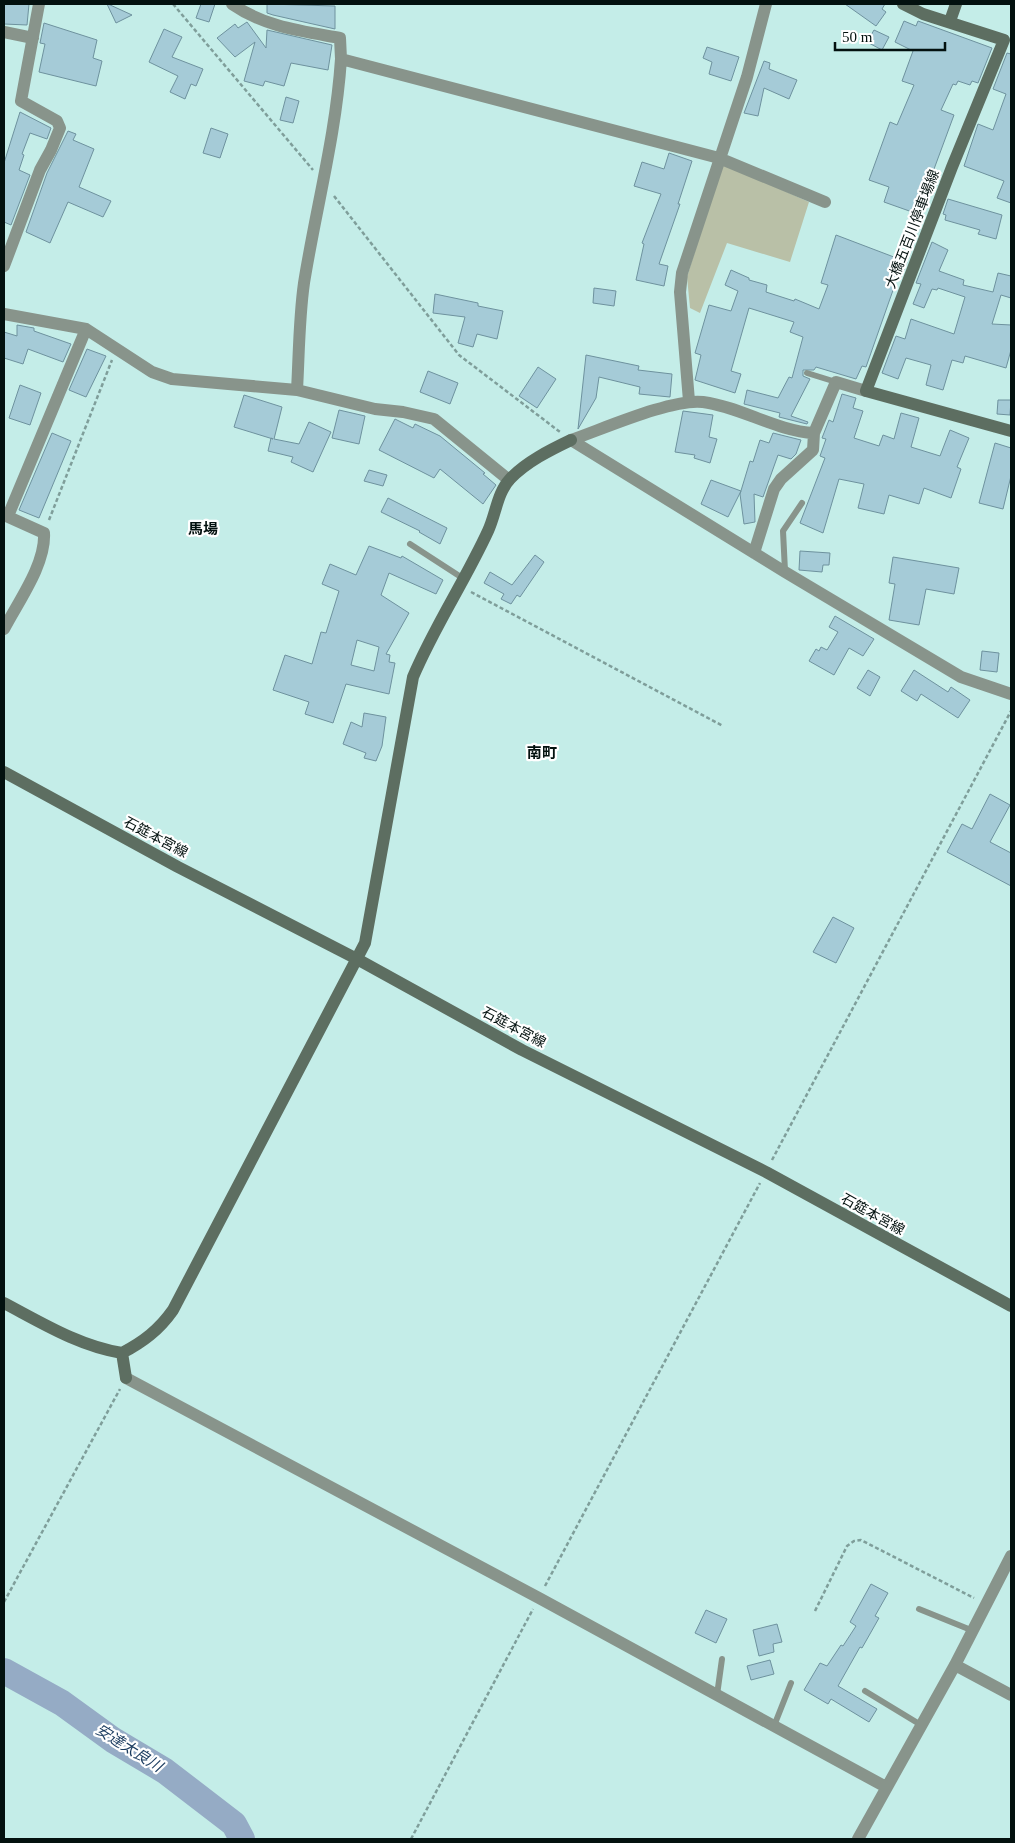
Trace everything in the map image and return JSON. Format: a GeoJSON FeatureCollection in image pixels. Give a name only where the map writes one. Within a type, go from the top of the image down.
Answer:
{"type":"FeatureCollection","features":[{"type":"Feature","properties":{"kind":"main road","name":"大橋五百川停車場線"},"geometry":{"type":"LineString","coordinates":[[866,391],[952,167],[1008,41],[950,21],[923,14],[903,4]]}},
{"type":"Feature","properties":{"kind":"main road"},"geometry":{"type":"LineString","coordinates":[[950,21],[956,4]]}},
{"type":"Feature","properties":{"kind":"main road"},"geometry":{"type":"LineString","coordinates":[[866,391],[1011,431]]}},
{"type":"Feature","properties":{"kind":"main road"},"geometry":{"type":"LineString","coordinates":[[4,1303],[72,1338],[100,1349],[122,1353],[151,1335],[163,1324],[173,1310],[365,943],[413,677],[427,645],[463,583],[490,528],[499,497],[509,480],[550,450],[571,440]]}},
{"type":"Feature","properties":{"kind":"main road","name":"石筵本宮線"},"geometry":{"type":"LineString","coordinates":[[4,772],[178,866],[357,959],[522,1050],[766,1172],[1011,1306]]}},
{"type":"Feature","properties":{"kind":"main road"},"geometry":{"type":"LineString","coordinates":[[122,1353],[126,1378]]}},
{"type":"Feature","properties":{"kind":"street"},"geometry":{"type":"LineString","coordinates":[[4,266],[40,170],[60,128],[58,121],[21,101],[39,4]]}},
{"type":"Feature","properties":{"kind":"street"},"geometry":{"type":"LineString","coordinates":[[232,4],[251,16],[277,26],[340,38],[339,96],[304,285],[297,390]]}},
{"type":"Feature","properties":{"kind":"street"},"geometry":{"type":"LineString","coordinates":[[690,401],[680,292],[682,273],[747,77],[766,4]]}},
{"type":"Feature","properties":{"kind":"street"},"geometry":{"type":"LineString","coordinates":[[4,32],[33,38]]}},
{"type":"Feature","properties":{"kind":"street"},"geometry":{"type":"LineString","coordinates":[[341,59],[719,158],[825,202]]}},
{"type":"Feature","properties":{"kind":"street"},"geometry":{"type":"LineString","coordinates":[[4,314],[86,328],[152,372],[172,379],[297,390],[375,409],[403,412],[434,419],[509,480]]}},
{"type":"Feature","properties":{"kind":"street"},"geometry":{"type":"LineString","coordinates":[[4,629],[44,551],[44,533],[6,515],[86,328]]}},
{"type":"Feature","properties":{"kind":"street"},"geometry":{"type":"LineString","coordinates":[[754,553],[774,489],[780,479],[813,450],[814,433],[836,382],[866,391]]}},
{"type":"Feature","properties":{"kind":"street"},"geometry":{"type":"LineString","coordinates":[[571,440],[690,401],[741,411],[801,432],[814,433]]}},
{"type":"Feature","properties":{"kind":"street"},"geometry":{"type":"LineString","coordinates":[[571,440],[785,572],[962,677],[1011,694]]}},
{"type":"Feature","properties":{"kind":"street"},"geometry":{"type":"LineString","coordinates":[[126,1378],[539,1598],[886,1787]]}},
{"type":"Feature","properties":{"kind":"street"},"geometry":{"type":"LineString","coordinates":[[858,1839],[955,1665],[971,1630],[987,1604],[1011,1556]]}},
{"type":"Feature","properties":{"kind":"street"},"geometry":{"type":"LineString","coordinates":[[955,1665],[1011,1695]]}},
{"type":"Feature","properties":{"kind":"lane"},"geometry":{"type":"LineString","coordinates":[[807,373],[836,382]]}},
{"type":"Feature","properties":{"kind":"lane"},"geometry":{"type":"LineString","coordinates":[[785,572],[783,531],[802,503]]}},
{"type":"Feature","properties":{"kind":"lane"},"geometry":{"type":"LineString","coordinates":[[410,544],[463,583]]}},
{"type":"Feature","properties":{"kind":"lane"},"geometry":{"type":"LineString","coordinates":[[919,1609],[971,1630]]}},
{"type":"Feature","properties":{"kind":"lane"},"geometry":{"type":"LineString","coordinates":[[717,1695],[722,1659]]}},
{"type":"Feature","properties":{"kind":"lane"},"geometry":{"type":"LineString","coordinates":[[774,1726],[791,1683]]}},
{"type":"Feature","properties":{"kind":"lane"},"geometry":{"type":"LineString","coordinates":[[865,1691],[921,1725]]}},
{"type":"Feature","properties":{"kind":"path"},"geometry":{"type":"LineString","coordinates":[[173,4],[324,184],[459,355],[571,440]]}},
{"type":"Feature","properties":{"kind":"path"},"geometry":{"type":"LineString","coordinates":[[44,533],[116,349]]}},
{"type":"Feature","properties":{"kind":"path"},"geometry":{"type":"LineString","coordinates":[[463,583],[723,726]]}},
{"type":"Feature","properties":{"kind":"path"},"geometry":{"type":"LineString","coordinates":[[411,1839],[1011,711]]}},
{"type":"Feature","properties":{"kind":"path"},"geometry":{"type":"LineString","coordinates":[[4,1602],[126,1378]]}},
{"type":"Feature","properties":{"kind":"path"},"geometry":{"type":"LineString","coordinates":[[815,1611],[847,1546],[854,1541],[861,1540],[987,1604]]}},
{"type":"Feature","properties":{"kind":"green space"},"geometry":{"type":"Polygon","coordinates":[[[722,163],[809,202],[790,262],[727,243],[700,313],[690,308],[687,277],[722,163]]]}},
{"type":"Feature","properties":{"kind":"building"},"geometry":{"type":"Polygon","coordinates":[[[4,4],[29,4],[27,25],[4,24],[4,4]]]}},
{"type":"Feature","properties":{"kind":"building"},"geometry":{"type":"Polygon","coordinates":[[[108,4],[132,15],[116,23],[108,4]]]}},
{"type":"Feature","properties":{"kind":"building"},"geometry":{"type":"Polygon","coordinates":[[[201,4],[215,4],[209,22],[196,18],[201,4]]]}},
{"type":"Feature","properties":{"kind":"building"},"geometry":{"type":"Polygon","coordinates":[[[267,4],[335,6],[335,29],[267,13],[267,4]]]}},
{"type":"Feature","properties":{"kind":"building"},"geometry":{"type":"Polygon","coordinates":[[[845,4],[885,4],[882,9],[886,12],[876,26],[845,4]]]}},
{"type":"Feature","properties":{"kind":"building"},"geometry":{"type":"Polygon","coordinates":[[[904,21],[916,26],[918,21],[992,48],[978,83],[972,81],[970,85],[958,81],[956,85],[953,84],[941,110],[954,115],[927,188],[925,188],[915,213],[884,202],[889,187],[869,180],[890,122],[897,125],[914,85],[902,81],[913,51],[895,42],[904,21]]]}},
{"type":"Feature","properties":{"kind":"building"},"geometry":{"type":"Polygon","coordinates":[[[247,22],[266,48],[267,30],[332,45],[328,70],[291,63],[284,86],[265,81],[263,86],[244,81],[255,42],[235,57],[217,38],[235,24],[238,28],[247,22]]]}},
{"type":"Feature","properties":{"kind":"building"},"geometry":{"type":"Polygon","coordinates":[[[44,23],[97,40],[93,58],[102,61],[96,86],[39,72],[45,44],[40,43],[44,23]]]}},
{"type":"Feature","properties":{"kind":"building"},"geometry":{"type":"Polygon","coordinates":[[[164,29],[182,37],[172,57],[203,69],[196,86],[191,84],[185,99],[170,92],[178,76],[149,62],[164,29]]]}},
{"type":"Feature","properties":{"kind":"building"},"geometry":{"type":"Polygon","coordinates":[[[874,30],[889,37],[882,50],[867,42],[874,30]]]}},
{"type":"Feature","properties":{"kind":"building"},"geometry":{"type":"Polygon","coordinates":[[[707,47],[739,57],[731,81],[709,74],[712,62],[703,58],[707,47]]]}},
{"type":"Feature","properties":{"kind":"building"},"geometry":{"type":"Polygon","coordinates":[[[1007,53],[1011,54],[1011,203],[997,198],[1004,181],[964,166],[978,124],[993,130],[1006,94],[993,89],[1007,53]]]}},
{"type":"Feature","properties":{"kind":"building"},"geometry":{"type":"Polygon","coordinates":[[[764,61],[770,63],[769,69],[797,80],[789,99],[764,88],[758,116],[744,113],[764,61]]]}},
{"type":"Feature","properties":{"kind":"building"},"geometry":{"type":"Polygon","coordinates":[[[286,97],[299,101],[293,123],[280,120],[286,97]]]}},
{"type":"Feature","properties":{"kind":"building"},"geometry":{"type":"Polygon","coordinates":[[[20,112],[51,128],[47,139],[30,133],[22,154],[24,155],[19,170],[30,175],[11,225],[4,222],[4,163],[20,112]]]}},
{"type":"Feature","properties":{"kind":"building"},"geometry":{"type":"Polygon","coordinates":[[[211,128],[228,134],[220,158],[203,153],[211,128]]]}},
{"type":"Feature","properties":{"kind":"building"},"geometry":{"type":"Polygon","coordinates":[[[68,131],[76,134],[73,140],[94,149],[79,187],[111,201],[103,217],[68,202],[50,243],[26,232],[47,173],[68,131]]]}},
{"type":"Feature","properties":{"kind":"building"},"geometry":{"type":"Polygon","coordinates":[[[669,153],[692,161],[678,204],[680,204],[659,264],[668,266],[664,286],[636,280],[644,244],[642,243],[661,194],[634,186],[642,162],[664,169],[669,153]]]}},
{"type":"Feature","properties":{"kind":"building"},"geometry":{"type":"Polygon","coordinates":[[[948,199],[1002,215],[996,239],[978,234],[980,230],[945,220],[946,215],[943,214],[948,199]]]}},
{"type":"Feature","properties":{"kind":"building"},"geometry":{"type":"Polygon","coordinates":[[[836,235],[907,262],[901,277],[898,276],[866,367],[862,366],[856,379],[816,367],[814,370],[803,370],[803,376],[810,379],[791,416],[808,422],[807,424],[779,417],[780,413],[744,404],[747,390],[778,398],[789,377],[792,378],[803,337],[790,332],[794,322],[749,308],[731,371],[741,374],[735,393],[695,380],[701,355],[695,353],[709,305],[731,311],[738,291],[725,285],[731,270],[749,278],[749,280],[767,285],[766,292],[794,301],[795,299],[819,309],[828,285],[821,283],[836,235]]]}},
{"type":"Feature","properties":{"kind":"building"},"geometry":{"type":"Polygon","coordinates":[[[932,242],[948,250],[939,271],[964,280],[963,285],[993,292],[998,273],[1011,276],[1011,298],[1001,295],[992,324],[1011,325],[1011,350],[1006,368],[965,356],[963,363],[952,360],[943,390],[926,385],[931,365],[906,358],[898,379],[882,373],[896,336],[905,339],[911,319],[954,334],[965,297],[938,288],[937,290],[932,289],[924,308],[913,304],[921,284],[916,283],[932,242]]]}},
{"type":"Feature","properties":{"kind":"building"},"geometry":{"type":"Polygon","coordinates":[[[594,288],[616,291],[614,306],[593,303],[594,288]]]}},
{"type":"Feature","properties":{"kind":"building"},"geometry":{"type":"Polygon","coordinates":[[[435,294],[478,303],[478,306],[503,311],[497,339],[477,334],[473,347],[458,343],[465,317],[433,313],[435,294]]]}},
{"type":"Feature","properties":{"kind":"building"},"geometry":{"type":"Polygon","coordinates":[[[17,325],[34,328],[34,331],[71,344],[63,362],[28,349],[23,364],[4,358],[4,332],[17,336],[17,325]]]}},
{"type":"Feature","properties":{"kind":"building"},"geometry":{"type":"Polygon","coordinates":[[[87,349],[106,356],[86,397],[69,390],[87,349]]]}},
{"type":"Feature","properties":{"kind":"building"},"geometry":{"type":"Polygon","coordinates":[[[586,355],[639,366],[638,370],[672,374],[670,397],[639,394],[640,387],[599,377],[596,398],[578,429],[586,355]]]}},
{"type":"Feature","properties":{"kind":"building"},"geometry":{"type":"Polygon","coordinates":[[[538,367],[556,379],[537,408],[519,396],[538,367]]]}},
{"type":"Feature","properties":{"kind":"building"},"geometry":{"type":"Polygon","coordinates":[[[428,371],[458,383],[450,404],[420,392],[428,371]]]}},
{"type":"Feature","properties":{"kind":"building"},"geometry":{"type":"Polygon","coordinates":[[[20,385],[41,393],[30,425],[9,418],[20,385]]]}},
{"type":"Feature","properties":{"kind":"building"},"geometry":{"type":"Polygon","coordinates":[[[842,394],[856,398],[853,408],[863,411],[854,438],[879,446],[883,435],[894,439],[901,413],[919,418],[911,447],[940,456],[950,430],[969,438],[957,467],[961,469],[951,498],[924,488],[919,504],[889,495],[884,514],[858,508],[864,484],[839,479],[823,533],[800,523],[825,458],[820,456],[826,439],[822,438],[829,420],[833,422],[842,394]]]}},
{"type":"Feature","properties":{"kind":"building"},"geometry":{"type":"Polygon","coordinates":[[[244,395],[282,407],[274,439],[299,444],[309,422],[331,432],[313,472],[291,462],[293,457],[268,451],[271,438],[234,427],[244,395]]]}},
{"type":"Feature","properties":{"kind":"building"},"geometry":{"type":"Polygon","coordinates":[[[998,400],[1011,400],[1010,415],[997,414],[998,400]]]}},
{"type":"Feature","properties":{"kind":"building"},"geometry":{"type":"Polygon","coordinates":[[[339,410],[365,416],[359,444],[332,438],[339,410]]]}},
{"type":"Feature","properties":{"kind":"building"},"geometry":{"type":"Polygon","coordinates":[[[683,411],[713,415],[709,437],[717,439],[710,463],[694,458],[695,455],[675,452],[683,411]]]}},
{"type":"Feature","properties":{"kind":"building"},"geometry":{"type":"Polygon","coordinates":[[[395,419],[413,428],[415,424],[440,436],[485,473],[483,474],[496,485],[483,504],[440,469],[434,478],[379,450],[395,419]]]}},
{"type":"Feature","properties":{"kind":"building"},"geometry":{"type":"Polygon","coordinates":[[[52,433],[71,441],[39,518],[19,510],[52,433]]]}},
{"type":"Feature","properties":{"kind":"building"},"geometry":{"type":"Polygon","coordinates":[[[773,433],[801,440],[796,454],[791,459],[778,455],[763,497],[754,494],[755,522],[744,524],[740,494],[750,461],[753,462],[760,440],[769,443],[773,433]]]}},
{"type":"Feature","properties":{"kind":"building"},"geometry":{"type":"Polygon","coordinates":[[[995,443],[1011,448],[1011,476],[1003,509],[979,503],[995,443]]]}},
{"type":"Feature","properties":{"kind":"building"},"geometry":{"type":"Polygon","coordinates":[[[369,470],[387,475],[383,486],[364,481],[369,470]]]}},
{"type":"Feature","properties":{"kind":"building"},"geometry":{"type":"Polygon","coordinates":[[[711,480],[741,491],[728,517],[701,504],[711,480]]]}},
{"type":"Feature","properties":{"kind":"building"},"geometry":{"type":"Polygon","coordinates":[[[388,498],[447,528],[440,544],[420,531],[381,512],[388,498]]]}},
{"type":"Feature","properties":{"kind":"building"},"geometry":{"type":"Polygon","coordinates":[[[369,546],[401,558],[402,556],[443,580],[436,594],[389,573],[381,595],[409,613],[386,654],[390,655],[389,662],[395,663],[389,694],[346,684],[333,723],[305,714],[309,702],[273,690],[285,655],[312,664],[321,632],[326,633],[339,591],[322,584],[330,564],[356,575],[369,546]],[[357,640],[351,665],[374,671],[379,647],[357,640]]]}},
{"type":"Feature","properties":{"kind":"building"},"geometry":{"type":"Polygon","coordinates":[[[800,551],[830,553],[829,565],[823,565],[822,572],[799,570],[800,551]]]}},
{"type":"Feature","properties":{"kind":"building"},"geometry":{"type":"Polygon","coordinates":[[[535,555],[544,562],[520,597],[517,595],[511,604],[501,599],[504,594],[484,583],[490,572],[512,585],[535,555]]]}},
{"type":"Feature","properties":{"kind":"building"},"geometry":{"type":"Polygon","coordinates":[[[893,557],[959,568],[954,594],[926,589],[919,625],[889,620],[895,584],[889,583],[893,557]]]}},
{"type":"Feature","properties":{"kind":"building"},"geometry":{"type":"Polygon","coordinates":[[[835,616],[874,639],[863,656],[849,648],[834,675],[809,661],[816,649],[819,651],[821,647],[827,650],[838,632],[829,627],[835,616]]]}},
{"type":"Feature","properties":{"kind":"building"},"geometry":{"type":"Polygon","coordinates":[[[982,651],[999,653],[997,672],[980,670],[982,651]]]}},
{"type":"Feature","properties":{"kind":"building"},"geometry":{"type":"Polygon","coordinates":[[[868,670],[880,677],[870,696],[857,688],[868,670]]]}},
{"type":"Feature","properties":{"kind":"building"},"geometry":{"type":"Polygon","coordinates":[[[914,670],[948,692],[951,687],[970,700],[958,718],[921,694],[917,701],[901,691],[914,670]]]}},
{"type":"Feature","properties":{"kind":"building"},"geometry":{"type":"Polygon","coordinates":[[[364,713],[386,717],[382,746],[376,761],[364,758],[366,753],[343,744],[351,722],[362,727],[364,713]]]}},
{"type":"Feature","properties":{"kind":"building"},"geometry":{"type":"Polygon","coordinates":[[[990,794],[1010,805],[990,842],[1011,853],[1011,886],[947,852],[962,824],[972,829],[990,794]]]}},
{"type":"Feature","properties":{"kind":"building"},"geometry":{"type":"Polygon","coordinates":[[[833,917],[854,928],[836,963],[813,952],[833,917]]]}},
{"type":"Feature","properties":{"kind":"building"},"geometry":{"type":"Polygon","coordinates":[[[871,1584],[888,1593],[875,1616],[879,1618],[838,1686],[877,1709],[869,1722],[831,1699],[828,1704],[804,1690],[820,1663],[827,1666],[856,1626],[850,1622],[871,1584]]]}},
{"type":"Feature","properties":{"kind":"building"},"geometry":{"type":"Polygon","coordinates":[[[706,1610],[727,1619],[716,1643],[695,1633],[706,1610]]]}},
{"type":"Feature","properties":{"kind":"building"},"geometry":{"type":"Polygon","coordinates":[[[777,1624],[782,1642],[773,1644],[774,1652],[759,1656],[753,1630],[777,1624]]]}},
{"type":"Feature","properties":{"kind":"building"},"geometry":{"type":"Polygon","coordinates":[[[770,1660],[774,1674],[751,1680],[747,1666],[770,1660]]]}},
{"type":"Feature","properties":{"kind":"waterway","name":"安達太良川"},"geometry":{"type":"LineString","coordinates":[[4,1671],[62,1703],[113,1740],[165,1771],[234,1824],[242,1839]]}},
{"type":"Feature","properties":{"kind":"district","name":"馬場"},"geometry":{"type":"Point","coordinates":[203,529]}},
{"type":"Feature","properties":{"kind":"district","name":"南町"},"geometry":{"type":"Point","coordinates":[542,753]}}]}
